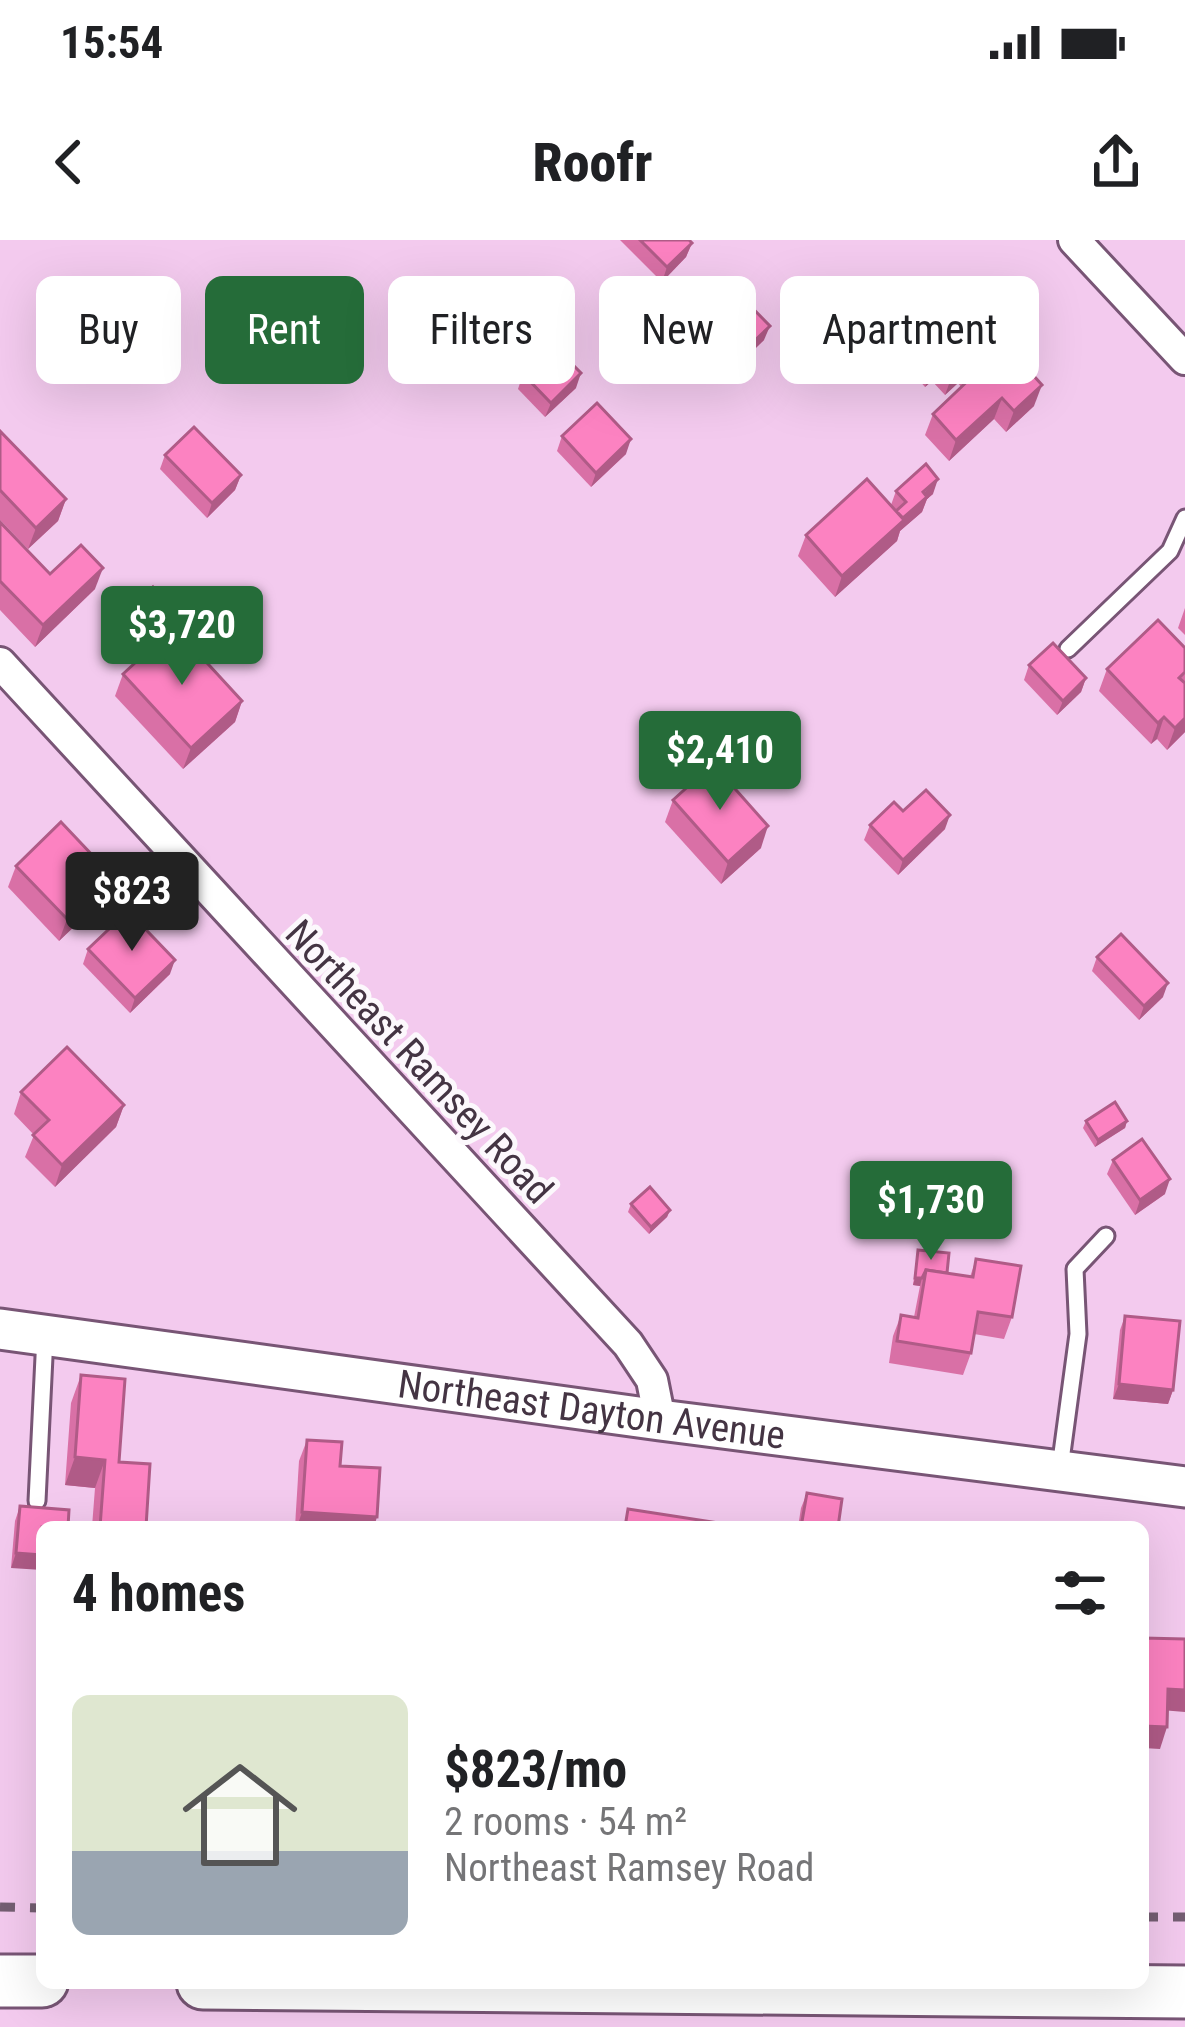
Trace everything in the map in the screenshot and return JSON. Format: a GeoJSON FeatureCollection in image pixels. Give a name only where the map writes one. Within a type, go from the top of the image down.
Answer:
{"type":"FeatureCollection","features":[{"type":"Feature","properties":{"kind":"main road"},"geometry":{"type":"LineString","coordinates":[[0,1981],[36,1982]]}},
{"type":"Feature","properties":{"kind":"main road"},"geometry":{"type":"LineString","coordinates":[[858,1989],[1185,1992]]}},
{"type":"Feature","properties":{"kind":"street"},"geometry":{"type":"LineString","coordinates":[[1074,240],[1185,359]]}},
{"type":"Feature","properties":{"kind":"street","name":"Northeast Ramsey Road"},"geometry":{"type":"LineString","coordinates":[[0,663],[628,1344],[652,1379],[660,1420]]}},
{"type":"Feature","properties":{"kind":"street","name":"Northeast Dayton Avenue"},"geometry":{"type":"LineString","coordinates":[[0,1329],[1185,1487]]}},
{"type":"Feature","properties":{"kind":"lane"},"geometry":{"type":"LineString","coordinates":[[1068,649],[1170,551],[1185,518]]}},
{"type":"Feature","properties":{"kind":"lane"},"geometry":{"type":"LineString","coordinates":[[1060,1471],[1078,1334],[1075,1269],[1106,1235]]}},
{"type":"Feature","properties":{"kind":"lane"},"geometry":{"type":"LineString","coordinates":[[37,1501],[45,1335]]}},
{"type":"Feature","properties":{"kind":"building"},"geometry":{"type":"Polygon","coordinates":[[[640,240],[689,240],[692,243],[667,267],[640,240]]]}},
{"type":"Feature","properties":{"kind":"building"},"geometry":{"type":"Polygon","coordinates":[[[756,312],[770,326],[756,339],[756,312]]]}},
{"type":"Feature","properties":{"kind":"building"},"geometry":{"type":"Polygon","coordinates":[[[533,384],[570,384],[551,403],[533,384]]]}},
{"type":"Feature","properties":{"kind":"building"},"geometry":{"type":"Polygon","coordinates":[[[964,384],[1042,385],[1014,411],[1002,398],[956,440],[933,414],[964,384]]]}},
{"type":"Feature","properties":{"kind":"building"},"geometry":{"type":"Polygon","coordinates":[[[597,403],[631,439],[596,473],[562,436],[597,403]]]}},
{"type":"Feature","properties":{"kind":"building"},"geometry":{"type":"Polygon","coordinates":[[[194,427],[241,475],[212,503],[165,455],[194,427]]]}},
{"type":"Feature","properties":{"kind":"building"},"geometry":{"type":"Polygon","coordinates":[[[0,431],[66,499],[36,528],[0,490],[0,431]]]}},
{"type":"Feature","properties":{"kind":"building"},"geometry":{"type":"Polygon","coordinates":[[[926,464],[938,479],[923,492],[927,497],[903,518],[896,511],[906,502],[896,491],[926,464]]]}},
{"type":"Feature","properties":{"kind":"building"},"geometry":{"type":"Polygon","coordinates":[[[867,479],[904,520],[842,576],[806,535],[867,479]]]}},
{"type":"Feature","properties":{"kind":"building"},"geometry":{"type":"Polygon","coordinates":[[[0,522],[50,574],[81,545],[103,568],[43,625],[0,581],[0,522]]]}},
{"type":"Feature","properties":{"kind":"building"},"geometry":{"type":"Polygon","coordinates":[[[153,587],[176,611],[137,649],[114,625],[153,587]]]}},
{"type":"Feature","properties":{"kind":"building"},"geometry":{"type":"Polygon","coordinates":[[[1158,620],[1185,648],[1185,672],[1179,678],[1185,683],[1185,718],[1175,728],[1164,717],[1158,723],[1107,669],[1158,620]]]}},
{"type":"Feature","properties":{"kind":"building"},"geometry":{"type":"Polygon","coordinates":[[[174,627],[242,701],[191,748],[123,674],[174,627]]]}},
{"type":"Feature","properties":{"kind":"building"},"geometry":{"type":"Polygon","coordinates":[[[1053,643],[1086,678],[1063,701],[1029,665],[1053,643]]]}},
{"type":"Feature","properties":{"kind":"building"},"geometry":{"type":"Polygon","coordinates":[[[713,764],[768,826],[728,862],[673,800],[713,764]]]}},
{"type":"Feature","properties":{"kind":"building"},"geometry":{"type":"Polygon","coordinates":[[[926,790],[950,815],[903,860],[870,825],[894,802],[903,811],[926,790]]]}},
{"type":"Feature","properties":{"kind":"building"},"geometry":{"type":"Polygon","coordinates":[[[61,822],[112,876],[67,919],[16,866],[61,822]]]}},
{"type":"Feature","properties":{"kind":"building"},"geometry":{"type":"Polygon","coordinates":[[[128,911],[175,960],[135,998],[88,949],[128,911]]]}},
{"type":"Feature","properties":{"kind":"building"},"geometry":{"type":"Polygon","coordinates":[[[1121,934],[1168,983],[1144,1006],[1097,957],[1121,934]]]}},
{"type":"Feature","properties":{"kind":"building"},"geometry":{"type":"Polygon","coordinates":[[[67,1047],[124,1105],[62,1165],[33,1135],[49,1120],[21,1092],[67,1047]]]}},
{"type":"Feature","properties":{"kind":"building"},"geometry":{"type":"Polygon","coordinates":[[[1115,1102],[1127,1121],[1098,1140],[1086,1121],[1115,1102]]]}},
{"type":"Feature","properties":{"kind":"building"},"geometry":{"type":"Polygon","coordinates":[[[1142,1139],[1170,1179],[1140,1200],[1113,1160],[1142,1139]]]}},
{"type":"Feature","properties":{"kind":"building"},"geometry":{"type":"Polygon","coordinates":[[[650,1187],[670,1210],[651,1227],[631,1204],[650,1187]]]}},
{"type":"Feature","properties":{"kind":"building"},"geometry":{"type":"Polygon","coordinates":[[[918,1250],[949,1253],[947,1273],[926,1270],[922,1278],[915,1278],[918,1250]]]}},
{"type":"Feature","properties":{"kind":"building"},"geometry":{"type":"Polygon","coordinates":[[[976,1259],[1021,1266],[1012,1317],[978,1312],[971,1353],[897,1341],[901,1315],[918,1318],[926,1270],[973,1277],[976,1259]]]}},
{"type":"Feature","properties":{"kind":"building"},"geometry":{"type":"Polygon","coordinates":[[[1125,1316],[1180,1321],[1173,1390],[1119,1384],[1125,1316]]]}},
{"type":"Feature","properties":{"kind":"building"},"geometry":{"type":"Polygon","coordinates":[[[81,1375],[125,1379],[119,1462],[150,1464],[146,1521],[100,1521],[105,1460],[75,1457],[81,1375]]]}},
{"type":"Feature","properties":{"kind":"building"},"geometry":{"type":"Polygon","coordinates":[[[307,1440],[342,1442],[340,1466],[380,1468],[377,1517],[302,1512],[307,1440]]]}},
{"type":"Feature","properties":{"kind":"building"},"geometry":{"type":"Polygon","coordinates":[[[807,1493],[842,1499],[839,1521],[802,1521],[807,1493]]]}},
{"type":"Feature","properties":{"kind":"building"},"geometry":{"type":"Polygon","coordinates":[[[20,1506],[69,1510],[68,1521],[36,1521],[36,1555],[16,1553],[20,1506]]]}},
{"type":"Feature","properties":{"kind":"building"},"geometry":{"type":"Polygon","coordinates":[[[628,1509],[706,1521],[626,1521],[628,1509]]]}},
{"type":"Feature","properties":{"kind":"building"},"geometry":{"type":"Polygon","coordinates":[[[1149,1638],[1185,1639],[1185,1690],[1168,1689],[1167,1727],[1149,1726],[1149,1638]]]}},
{"type":"Feature","properties":{"kind":"railway"},"geometry":{"type":"LineString","coordinates":[[0,1907],[36,1908]]}},
{"type":"Feature","properties":{"kind":"railway"},"geometry":{"type":"LineString","coordinates":[[1149,1917],[1185,1917]]}}]}
